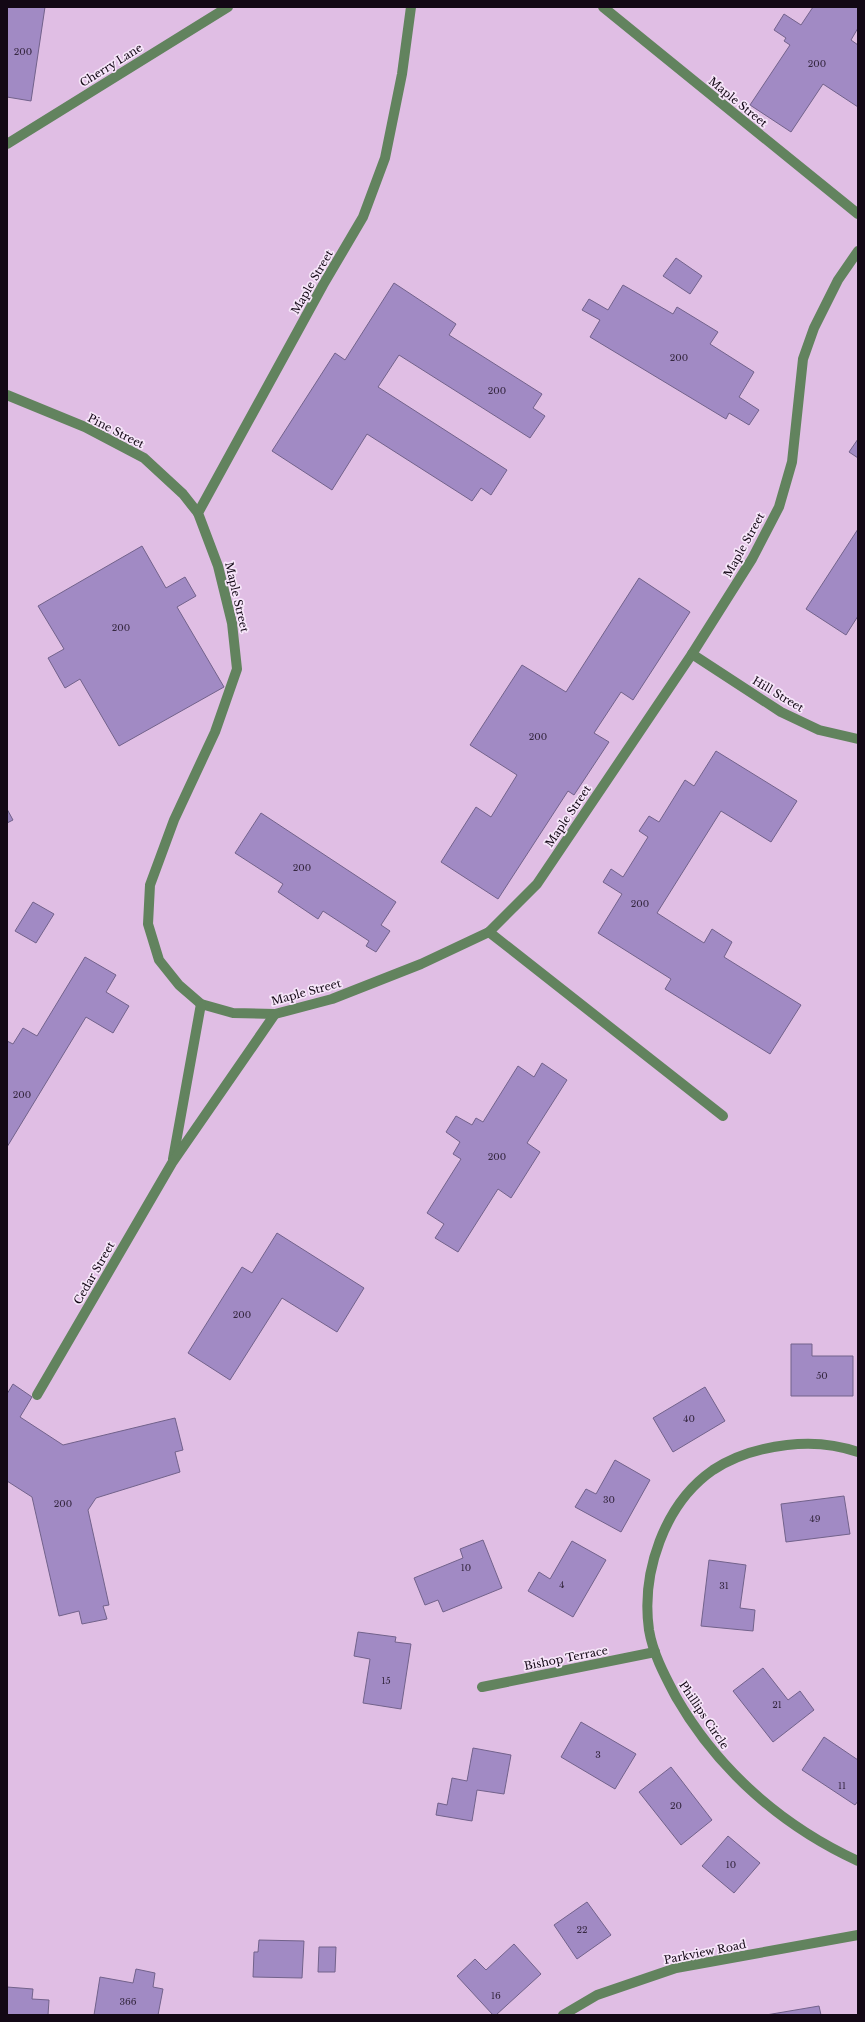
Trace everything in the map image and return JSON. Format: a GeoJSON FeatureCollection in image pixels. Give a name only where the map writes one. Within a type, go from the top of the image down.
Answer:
{"type":"FeatureCollection","features":[{"type":"Feature","properties":{"kind":"street","name":"Cherry Lane"},"geometry":{"type":"LineString","coordinates":[[7,144],[228,7]]}},
{"type":"Feature","properties":{"kind":"street","name":"Maple Street"},"geometry":{"type":"LineString","coordinates":[[411,7],[402,74],[385,158],[363,217],[323,285],[198,512],[218,566],[232,623],[237,669],[215,732],[174,820],[150,885],[148,924],[160,960],[179,984],[202,1004],[233,1013],[275,1014],[332,999],[421,964],[488,932],[537,884],[692,654],[752,559],[779,507],[792,462],[803,358],[814,328],[838,280],[858,251]]}},
{"type":"Feature","properties":{"kind":"street","name":"Maple Street"},"geometry":{"type":"LineString","coordinates":[[603,7],[858,214]]}},
{"type":"Feature","properties":{"kind":"street","name":"Pine Street"},"geometry":{"type":"LineString","coordinates":[[7,395],[85,427],[144,458],[183,494],[198,512]]}},
{"type":"Feature","properties":{"kind":"street","name":"Hill Street"},"geometry":{"type":"LineString","coordinates":[[692,654],[781,712],[819,730],[858,739]]}},
{"type":"Feature","properties":{"kind":"street"},"geometry":{"type":"LineString","coordinates":[[488,932],[723,1116]]}},
{"type":"Feature","properties":{"kind":"street"},"geometry":{"type":"LineString","coordinates":[[172,1163],[202,1004]]}},
{"type":"Feature","properties":{"kind":"street","name":"Cedar Street"},"geometry":{"type":"LineString","coordinates":[[37,1395],[172,1163],[275,1014]]}},
{"type":"Feature","properties":{"kind":"street","name":"Phillips Circle"},"geometry":{"type":"LineString","coordinates":[[858,1452],[823,1444],[766,1447],[740,1456],[713,1470],[690,1490],[674,1513],[654,1560],[649,1583],[648,1607],[649,1630],[654,1652],[668,1682],[683,1708],[721,1760],[745,1786],[775,1812],[809,1836],[858,1861]]}},
{"type":"Feature","properties":{"kind":"street","name":"Bishop Terrace"},"geometry":{"type":"LineString","coordinates":[[482,1687],[654,1652]]}},
{"type":"Feature","properties":{"kind":"street","name":"Parkview Road"},"geometry":{"type":"LineString","coordinates":[[563,2015],[597,1995],[676,1968],[858,1935]]}},
{"type":"Feature","properties":{"kind":"building"},"geometry":{"type":"Polygon","coordinates":[[[7,7],[45,7],[31,101],[7,97],[7,7]]]}},
{"type":"Feature","properties":{"kind":"building"},"geometry":{"type":"Polygon","coordinates":[[[813,7],[858,7],[858,28],[851,40],[858,45],[858,107],[823,84],[791,132],[750,105],[790,45],[784,41],[786,38],[774,30],[784,14],[801,25],[813,7]]]}},
{"type":"Feature","properties":{"kind":"building"},"geometry":{"type":"Polygon","coordinates":[[[676,258],[702,276],[690,294],[663,276],[676,258]]]}},
{"type":"Feature","properties":{"kind":"building"},"geometry":{"type":"Polygon","coordinates":[[[394,283],[456,324],[449,335],[542,394],[533,408],[545,416],[530,438],[399,355],[378,387],[507,470],[491,495],[481,488],[472,501],[367,434],[332,490],[272,451],[335,353],[345,360],[394,283]]]}},
{"type":"Feature","properties":{"kind":"building"},"geometry":{"type":"Polygon","coordinates":[[[623,285],[673,314],[677,307],[718,332],[710,344],[754,372],[739,397],[759,410],[749,425],[729,413],[726,419],[590,337],[600,320],[582,310],[589,299],[608,310],[623,285]]]}},
{"type":"Feature","properties":{"kind":"building"},"geometry":{"type":"Polygon","coordinates":[[[858,439],[858,458],[849,452],[858,439]]]}},
{"type":"Feature","properties":{"kind":"building"},"geometry":{"type":"Polygon","coordinates":[[[858,529],[858,616],[846,635],[806,609],[858,529]]]}},
{"type":"Feature","properties":{"kind":"building"},"geometry":{"type":"Polygon","coordinates":[[[142,546],[166,588],[185,577],[196,596],[177,607],[224,687],[119,746],[80,679],[65,688],[48,658],[64,649],[38,606],[142,546]]]}},
{"type":"Feature","properties":{"kind":"building"},"geometry":{"type":"Polygon","coordinates":[[[639,578],[690,612],[633,700],[621,692],[594,733],[609,742],[574,795],[568,791],[498,899],[441,862],[476,807],[491,817],[517,775],[470,745],[522,665],[566,692],[639,578]]]}},
{"type":"Feature","properties":{"kind":"building"},"geometry":{"type":"Polygon","coordinates":[[[716,751],[797,801],[771,842],[721,811],[657,913],[704,943],[712,929],[732,942],[724,957],[801,1005],[770,1054],[665,989],[671,979],[598,933],[622,894],[603,882],[611,869],[623,877],[648,837],[639,831],[649,816],[659,822],[685,780],[694,786],[716,751]]]}},
{"type":"Feature","properties":{"kind":"building"},"geometry":{"type":"Polygon","coordinates":[[[7,809],[13,820],[7,823],[7,809]]]}},
{"type":"Feature","properties":{"kind":"building"},"geometry":{"type":"Polygon","coordinates":[[[261,813],[396,902],[381,925],[390,931],[376,952],[366,946],[369,941],[323,911],[318,919],[278,892],[283,884],[235,853],[261,813]]]}},
{"type":"Feature","properties":{"kind":"building"},"geometry":{"type":"Polygon","coordinates":[[[33,902],[54,914],[36,943],[15,931],[33,902]]]}},
{"type":"Feature","properties":{"kind":"building"},"geometry":{"type":"Polygon","coordinates":[[[85,957],[116,975],[106,992],[129,1006],[113,1033],[86,1017],[7,1147],[7,1041],[13,1044],[23,1028],[37,1036],[85,957]]]}},
{"type":"Feature","properties":{"kind":"building"},"geometry":{"type":"Polygon","coordinates":[[[542,1063],[567,1080],[527,1143],[540,1152],[511,1198],[498,1189],[458,1252],[435,1238],[444,1224],[427,1213],[461,1159],[453,1154],[460,1142],[446,1132],[456,1116],[472,1125],[476,1118],[483,1122],[518,1066],[534,1077],[542,1063]]]}},
{"type":"Feature","properties":{"kind":"building"},"geometry":{"type":"Polygon","coordinates":[[[277,1233],[364,1288],[337,1332],[282,1298],[230,1380],[188,1353],[242,1267],[252,1273],[277,1233]]]}},
{"type":"Feature","properties":{"kind":"building"},"geometry":{"type":"Polygon","coordinates":[[[791,1344],[812,1344],[812,1356],[853,1356],[853,1396],[791,1396],[791,1344]]]}},
{"type":"Feature","properties":{"kind":"building"},"geometry":{"type":"Polygon","coordinates":[[[13,1384],[32,1397],[20,1417],[63,1445],[175,1418],[183,1450],[175,1452],[180,1472],[96,1498],[88,1510],[109,1605],[103,1606],[107,1619],[82,1624],[79,1611],[59,1616],[32,1497],[7,1481],[7,1394],[13,1384]]]}},
{"type":"Feature","properties":{"kind":"building"},"geometry":{"type":"Polygon","coordinates":[[[705,1387],[725,1421],[673,1452],[653,1418],[705,1387]]]}},
{"type":"Feature","properties":{"kind":"building"},"geometry":{"type":"Polygon","coordinates":[[[615,1460],[650,1480],[621,1532],[575,1507],[586,1489],[596,1494],[615,1460]]]}},
{"type":"Feature","properties":{"kind":"building"},"geometry":{"type":"Polygon","coordinates":[[[844,1496],[850,1534],[786,1542],[781,1504],[844,1496]]]}},
{"type":"Feature","properties":{"kind":"building"},"geometry":{"type":"Polygon","coordinates":[[[483,1540],[502,1588],[443,1612],[438,1600],[425,1605],[414,1578],[463,1558],[460,1549],[483,1540]]]}},
{"type":"Feature","properties":{"kind":"building"},"geometry":{"type":"Polygon","coordinates":[[[572,1541],[606,1560],[573,1617],[528,1591],[539,1572],[550,1579],[572,1541]]]}},
{"type":"Feature","properties":{"kind":"building"},"geometry":{"type":"Polygon","coordinates":[[[709,1560],[746,1565],[740,1608],[755,1610],[753,1631],[701,1626],[709,1560]]]}},
{"type":"Feature","properties":{"kind":"building"},"geometry":{"type":"Polygon","coordinates":[[[358,1632],[396,1637],[395,1642],[411,1644],[401,1709],[363,1703],[370,1659],[354,1656],[358,1632]]]}},
{"type":"Feature","properties":{"kind":"building"},"geometry":{"type":"Polygon","coordinates":[[[763,1668],[788,1700],[800,1691],[814,1710],[773,1742],[733,1691],[763,1668]]]}},
{"type":"Feature","properties":{"kind":"building"},"geometry":{"type":"Polygon","coordinates":[[[581,1722],[636,1754],[615,1789],[561,1757],[581,1722]]]}},
{"type":"Feature","properties":{"kind":"building"},"geometry":{"type":"Polygon","coordinates":[[[824,1737],[858,1760],[858,1801],[855,1805],[802,1770],[824,1737]]]}},
{"type":"Feature","properties":{"kind":"building"},"geometry":{"type":"Polygon","coordinates":[[[473,1748],[511,1755],[504,1794],[477,1790],[472,1821],[436,1815],[438,1803],[447,1805],[452,1778],[467,1781],[473,1748]]]}},
{"type":"Feature","properties":{"kind":"building"},"geometry":{"type":"Polygon","coordinates":[[[671,1767],[712,1820],[681,1845],[639,1792],[671,1767]]]}},
{"type":"Feature","properties":{"kind":"building"},"geometry":{"type":"Polygon","coordinates":[[[728,1836],[760,1863],[734,1893],[702,1866],[728,1836]]]}},
{"type":"Feature","properties":{"kind":"building"},"geometry":{"type":"Polygon","coordinates":[[[587,1902],[611,1935],[577,1959],[554,1925],[587,1902]]]}},
{"type":"Feature","properties":{"kind":"building"},"geometry":{"type":"Polygon","coordinates":[[[259,1940],[304,1941],[302,1978],[253,1977],[254,1952],[258,1952],[259,1940]]]}},
{"type":"Feature","properties":{"kind":"building"},"geometry":{"type":"Polygon","coordinates":[[[514,1944],[541,1974],[496,2015],[493,2015],[457,1976],[475,1959],[486,1970],[514,1944]]]}},
{"type":"Feature","properties":{"kind":"building"},"geometry":{"type":"Polygon","coordinates":[[[319,1947],[336,1947],[335,1972],[318,1972],[319,1947]]]}},
{"type":"Feature","properties":{"kind":"building"},"geometry":{"type":"Polygon","coordinates":[[[136,1969],[155,1973],[153,1987],[163,1989],[158,2015],[94,2015],[100,1977],[133,1983],[136,1969]]]}},
{"type":"Feature","properties":{"kind":"building"},"geometry":{"type":"Polygon","coordinates":[[[7,1987],[33,1989],[32,1999],[49,2000],[48,2015],[7,2015],[7,1987]]]}},
{"type":"Feature","properties":{"kind":"building"},"geometry":{"type":"Polygon","coordinates":[[[819,2006],[821,2015],[766,2015],[819,2006]]]}}]}
